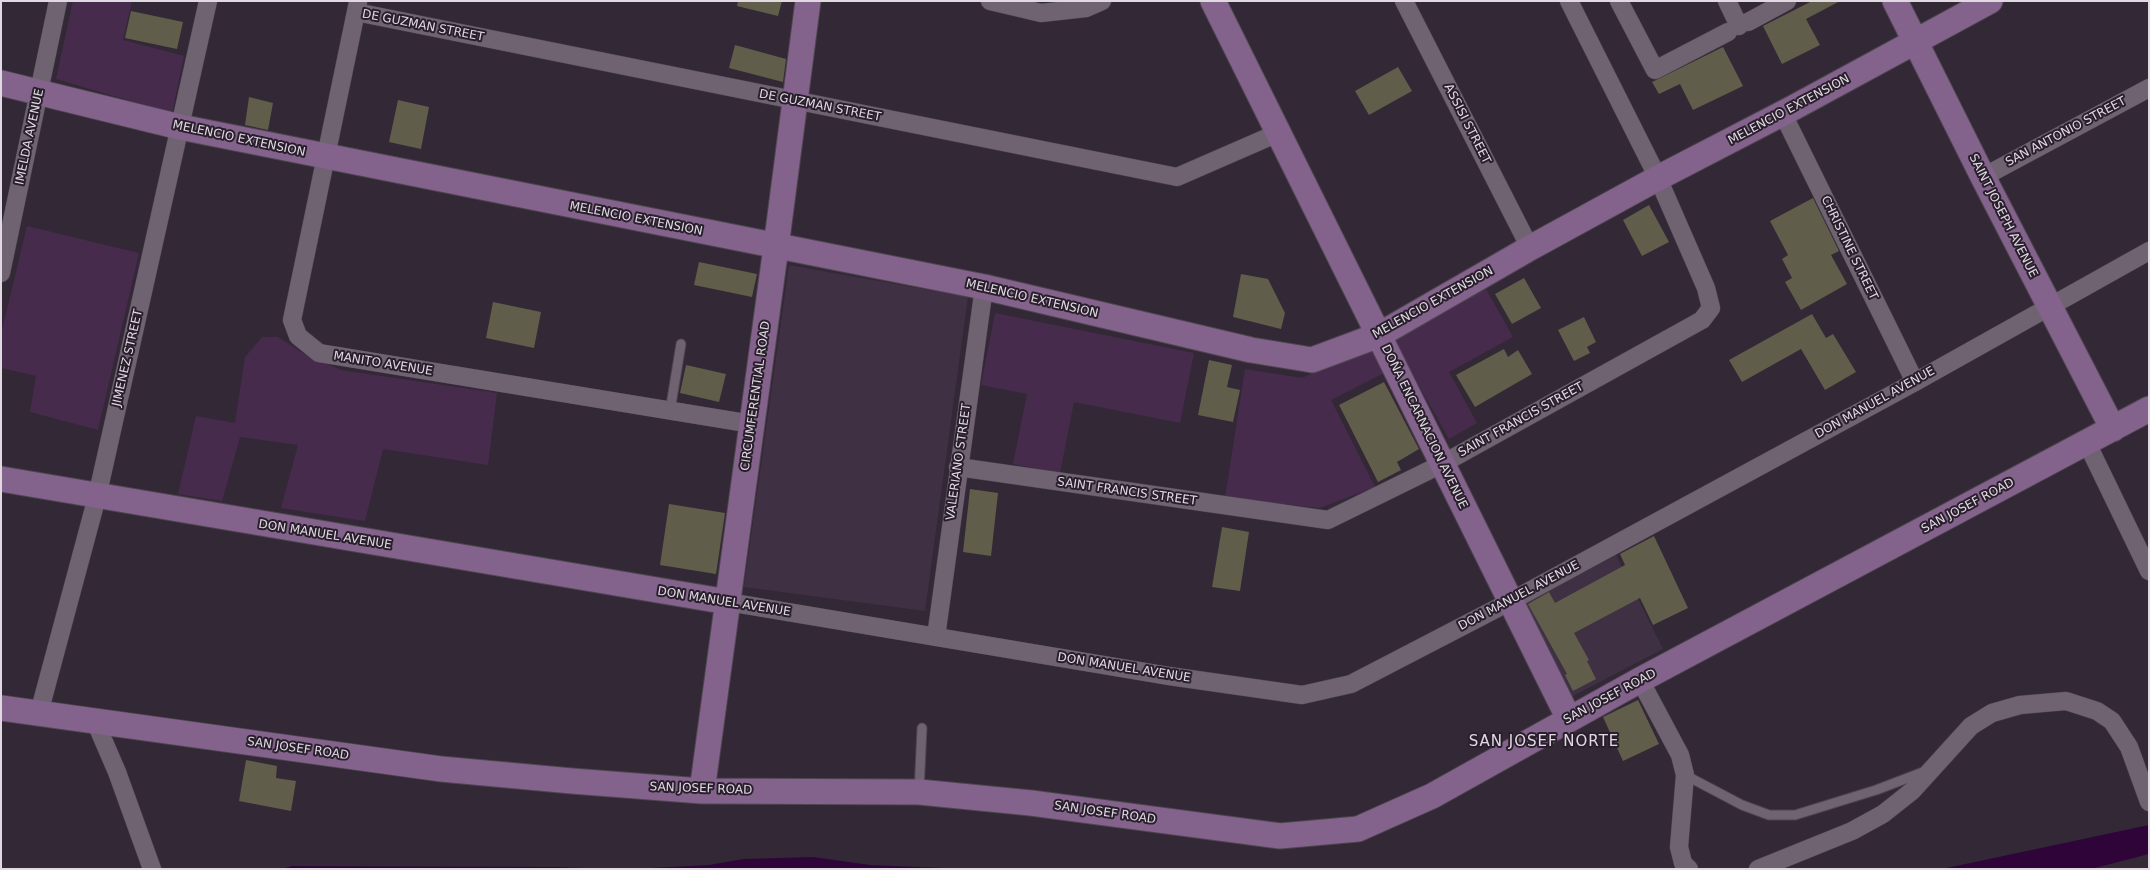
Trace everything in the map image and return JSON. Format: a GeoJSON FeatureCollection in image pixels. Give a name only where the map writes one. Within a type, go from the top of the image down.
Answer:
{"type":"FeatureCollection","features":[{"type":"Feature","properties":{"kind":"street","name":"IMELDA AVENUE"},"geometry":{"type":"LineString","coordinates":[[1,273],[58,1]]}},
{"type":"Feature","properties":{"kind":"street","name":"JIMENEZ STREET"},"geometry":{"type":"LineString","coordinates":[[39,713],[97,497],[208,1]]}},
{"type":"Feature","properties":{"kind":"street","name":"CIRCUMFERENTIAL ROAD"},"geometry":{"type":"LineString","coordinates":[[702,791],[808,1]]}},
{"type":"Feature","properties":{"kind":"street"},"geometry":{"type":"LineString","coordinates":[[990,1],[1040,13],[1086,8],[1102,1]]}},
{"type":"Feature","properties":{"kind":"street","name":"DOÑA ENCARNACION AVENUE"},"geometry":{"type":"LineString","coordinates":[[1213,1],[1569,719]]}},
{"type":"Feature","properties":{"kind":"street","name":"ASSISI STREET"},"geometry":{"type":"LineString","coordinates":[[1404,1],[1530,248]]}},
{"type":"Feature","properties":{"kind":"street","name":"SAINT FRANCIS STREET"},"geometry":{"type":"LineString","coordinates":[[958,467],[1328,520],[1442,464],[1702,320],[1711,308],[1706,288],[1658,178],[1569,1]]}},
{"type":"Feature","properties":{"kind":"street"},"geometry":{"type":"LineString","coordinates":[[1619,1],[1654,70],[1788,1]]}},
{"type":"Feature","properties":{"kind":"street"},"geometry":{"type":"LineString","coordinates":[[1727,1],[1738,26]]}},
{"type":"Feature","properties":{"kind":"street","name":"SAINT JOSEPH AVENUE"},"geometry":{"type":"LineString","coordinates":[[1895,1],[2113,429]]}},
{"type":"Feature","properties":{"kind":"street","name":"MELENCIO EXTENSION"},"geometry":{"type":"LineString","coordinates":[[1,84],[180,128],[984,287],[1251,350],[1312,360],[1378,335],[1530,248],[1658,178],[1783,114],[1990,1]]}},
{"type":"Feature","properties":{"kind":"street","name":"DE GUZMAN STREET"},"geometry":{"type":"LineString","coordinates":[[357,7],[796,101],[1177,177],[1278,133]]}},
{"type":"Feature","properties":{"kind":"street","name":"MANITO AVENUE"},"geometry":{"type":"LineString","coordinates":[[357,7],[292,320],[298,336],[319,353],[752,424]]}},
{"type":"Feature","properties":{"kind":"street","name":"SAN ANTONIO STREET"},"geometry":{"type":"LineString","coordinates":[[1983,177],[2149,88]]}},
{"type":"Feature","properties":{"kind":"street","name":"CHRISTINE STREET"},"geometry":{"type":"LineString","coordinates":[[1783,114],[1915,382]]}},
{"type":"Feature","properties":{"kind":"street","name":"DON MANUEL AVENUE"},"geometry":{"type":"LineString","coordinates":[[1,479],[97,497],[1169,676],[1302,695],[1351,684],[1511,601],[1915,382],[2049,305],[2149,251]]}},
{"type":"Feature","properties":{"kind":"street","name":"VALERIANO STREET"},"geometry":{"type":"LineString","coordinates":[[936,637],[984,287]]}},
{"type":"Feature","properties":{"kind":"street","name":"SAN JOSEF ROAD"},"geometry":{"type":"LineString","coordinates":[[1,708],[442,769],[702,791],[919,792],[1031,802],[1280,836],[1358,829],[1432,796],[1640,680],[2149,410]]}},
{"type":"Feature","properties":{"kind":"street"},"geometry":{"type":"LineString","coordinates":[[2087,443],[2149,571]]}},
{"type":"Feature","properties":{"kind":"street"},"geometry":{"type":"LineString","coordinates":[[1640,680],[1673,738],[1680,755],[1685,775],[1679,847],[1683,863],[1689,869]]}},
{"type":"Feature","properties":{"kind":"street"},"geometry":{"type":"LineString","coordinates":[[1758,869],[1852,831],[1883,814],[1912,791],[1971,726],[1992,713],[2020,705],[2066,702],[2097,711],[2112,721],[2122,733],[2129,747],[2149,802]]}},
{"type":"Feature","properties":{"kind":"street"},"geometry":{"type":"LineString","coordinates":[[94,721],[120,780],[152,869]]}},
{"type":"Feature","properties":{"kind":"lane"},"geometry":{"type":"LineString","coordinates":[[670,411],[681,344]]}},
{"type":"Feature","properties":{"kind":"lane"},"geometry":{"type":"LineString","coordinates":[[919,792],[922,728]]}},
{"type":"Feature","properties":{"kind":"lane"},"geometry":{"type":"LineString","coordinates":[[1685,775],[1742,806],[1769,815],[1796,815],[1876,790],[1934,768]]}},
{"type":"Feature","properties":{"kind":"shaded area"},"geometry":{"type":"Polygon","coordinates":[[[73,1],[132,1],[123,40],[184,56],[172,113],[56,79],[73,1]]]}},
{"type":"Feature","properties":{"kind":"shaded area"},"geometry":{"type":"Polygon","coordinates":[[[27,226],[139,253],[98,430],[30,412],[36,376],[1,368],[1,334],[27,226]]]}},
{"type":"Feature","properties":{"kind":"shaded area"},"geometry":{"type":"Polygon","coordinates":[[[789,265],[968,297],[925,611],[744,587],[789,265]]]}},
{"type":"Feature","properties":{"kind":"shaded area"},"geometry":{"type":"Polygon","coordinates":[[[1485,287],[1513,337],[1449,372],[1477,423],[1449,439],[1392,338],[1485,287]]]}},
{"type":"Feature","properties":{"kind":"shaded area"},"geometry":{"type":"Polygon","coordinates":[[[995,313],[1194,353],[1180,423],[1074,402],[1060,473],[1013,464],[1027,394],[981,385],[995,313]]]}},
{"type":"Feature","properties":{"kind":"shaded area"},"geometry":{"type":"Polygon","coordinates":[[[262,337],[278,337],[304,354],[341,370],[497,393],[488,465],[383,449],[365,521],[281,508],[298,445],[240,437],[222,501],[178,494],[196,416],[235,423],[245,357],[262,337]]]}},
{"type":"Feature","properties":{"kind":"shaded area"},"geometry":{"type":"Polygon","coordinates":[[[1371,346],[1386,372],[1331,400],[1375,487],[1320,508],[1225,498],[1245,369],[1302,378],[1371,346]]]}},
{"type":"Feature","properties":{"kind":"shaded area"},"geometry":{"type":"Polygon","coordinates":[[[1616,555],[1663,649],[1573,696],[1524,603],[1616,555]]]}},
{"type":"Feature","properties":{"kind":"shaded area"},"geometry":{"type":"Polygon","coordinates":[[[2149,825],[2149,854],[2095,868],[1942,869],[2149,825]]]}},
{"type":"Feature","properties":{"kind":"shaded area"},"geometry":{"type":"Polygon","coordinates":[[[813,857],[870,865],[967,869],[632,869],[709,865],[744,859],[813,857]]]}},
{"type":"Feature","properties":{"kind":"shaded area"},"geometry":{"type":"Polygon","coordinates":[[[292,866],[556,867],[608,869],[281,869],[292,866]]]}},
{"type":"Feature","properties":{"kind":"building"},"geometry":{"type":"Polygon","coordinates":[[[738,1],[782,1],[778,16],[737,6],[738,1]]]}},
{"type":"Feature","properties":{"kind":"building"},"geometry":{"type":"Polygon","coordinates":[[[1812,1],[1840,1],[1806,19],[1820,45],[1782,64],[1763,26],[1812,1]]]}},
{"type":"Feature","properties":{"kind":"building"},"geometry":{"type":"Polygon","coordinates":[[[131,11],[183,22],[177,49],[125,38],[131,11]]]}},
{"type":"Feature","properties":{"kind":"building"},"geometry":{"type":"Polygon","coordinates":[[[735,45],[786,59],[783,82],[729,68],[735,45]]]}},
{"type":"Feature","properties":{"kind":"building"},"geometry":{"type":"Polygon","coordinates":[[[1723,47],[1743,86],[1693,110],[1680,84],[1659,94],[1652,82],[1723,47]]]}},
{"type":"Feature","properties":{"kind":"building"},"geometry":{"type":"Polygon","coordinates":[[[1398,67],[1412,91],[1369,115],[1355,91],[1398,67]]]}},
{"type":"Feature","properties":{"kind":"building"},"geometry":{"type":"Polygon","coordinates":[[[249,97],[273,103],[268,130],[245,125],[249,97]]]}},
{"type":"Feature","properties":{"kind":"building"},"geometry":{"type":"Polygon","coordinates":[[[398,100],[429,107],[421,149],[389,142],[398,100]]]}},
{"type":"Feature","properties":{"kind":"building"},"geometry":{"type":"Polygon","coordinates":[[[1813,198],[1839,251],[1831,255],[1847,284],[1801,310],[1785,282],[1792,278],[1782,259],[1788,255],[1770,221],[1813,198]]]}},
{"type":"Feature","properties":{"kind":"building"},"geometry":{"type":"Polygon","coordinates":[[[1649,205],[1669,242],[1642,256],[1623,220],[1649,205]]]}},
{"type":"Feature","properties":{"kind":"building"},"geometry":{"type":"Polygon","coordinates":[[[699,262],[757,274],[752,297],[694,285],[699,262]]]}},
{"type":"Feature","properties":{"kind":"building"},"geometry":{"type":"Polygon","coordinates":[[[1241,274],[1268,279],[1285,313],[1281,329],[1233,317],[1241,274]]]}},
{"type":"Feature","properties":{"kind":"building"},"geometry":{"type":"Polygon","coordinates":[[[1524,278],[1541,308],[1512,324],[1495,294],[1524,278]]]}},
{"type":"Feature","properties":{"kind":"building"},"geometry":{"type":"Polygon","coordinates":[[[493,302],[541,312],[534,348],[486,338],[493,302]]]}},
{"type":"Feature","properties":{"kind":"building"},"geometry":{"type":"Polygon","coordinates":[[[1812,314],[1826,338],[1833,334],[1856,372],[1825,390],[1801,349],[1742,382],[1729,360],[1812,314]]]}},
{"type":"Feature","properties":{"kind":"building"},"geometry":{"type":"Polygon","coordinates":[[[1584,317],[1596,342],[1587,347],[1590,353],[1574,361],[1558,330],[1584,317]]]}},
{"type":"Feature","properties":{"kind":"building"},"geometry":{"type":"Polygon","coordinates":[[[1504,349],[1508,357],[1518,350],[1532,374],[1475,407],[1456,375],[1504,349]]]}},
{"type":"Feature","properties":{"kind":"building"},"geometry":{"type":"Polygon","coordinates":[[[1209,360],[1232,365],[1227,387],[1240,390],[1233,422],[1198,415],[1209,360]]]}},
{"type":"Feature","properties":{"kind":"building"},"geometry":{"type":"Polygon","coordinates":[[[686,365],[726,374],[719,402],[680,393],[686,365]]]}},
{"type":"Feature","properties":{"kind":"building"},"geometry":{"type":"Polygon","coordinates":[[[1384,382],[1419,449],[1397,462],[1401,470],[1378,482],[1339,405],[1384,382]]]}},
{"type":"Feature","properties":{"kind":"building"},"geometry":{"type":"Polygon","coordinates":[[[970,489],[998,493],[991,556],[963,552],[970,489]]]}},
{"type":"Feature","properties":{"kind":"building"},"geometry":{"type":"Polygon","coordinates":[[[669,504],[725,513],[716,574],[660,565],[669,504]]]}},
{"type":"Feature","properties":{"kind":"building"},"geometry":{"type":"Polygon","coordinates":[[[1222,527],[1249,532],[1240,591],[1212,587],[1222,527]]]}},
{"type":"Feature","properties":{"kind":"building"},"geometry":{"type":"Polygon","coordinates":[[[1654,536],[1688,608],[1653,625],[1640,598],[1574,633],[1589,660],[1587,661],[1596,679],[1573,691],[1565,675],[1567,674],[1528,604],[1549,592],[1555,603],[1625,565],[1620,554],[1654,536]]]}},
{"type":"Feature","properties":{"kind":"building"},"geometry":{"type":"Polygon","coordinates":[[[1638,700],[1659,744],[1623,761],[1603,717],[1638,700]]]}},
{"type":"Feature","properties":{"kind":"building"},"geometry":{"type":"Polygon","coordinates":[[[246,760],[277,766],[276,778],[296,781],[291,811],[239,801],[246,760]]]}},
{"type":"Feature","properties":{"kind":"district","name":"SAN JOSEF NORTE"},"geometry":{"type":"Point","coordinates":[1544,742]}}]}
